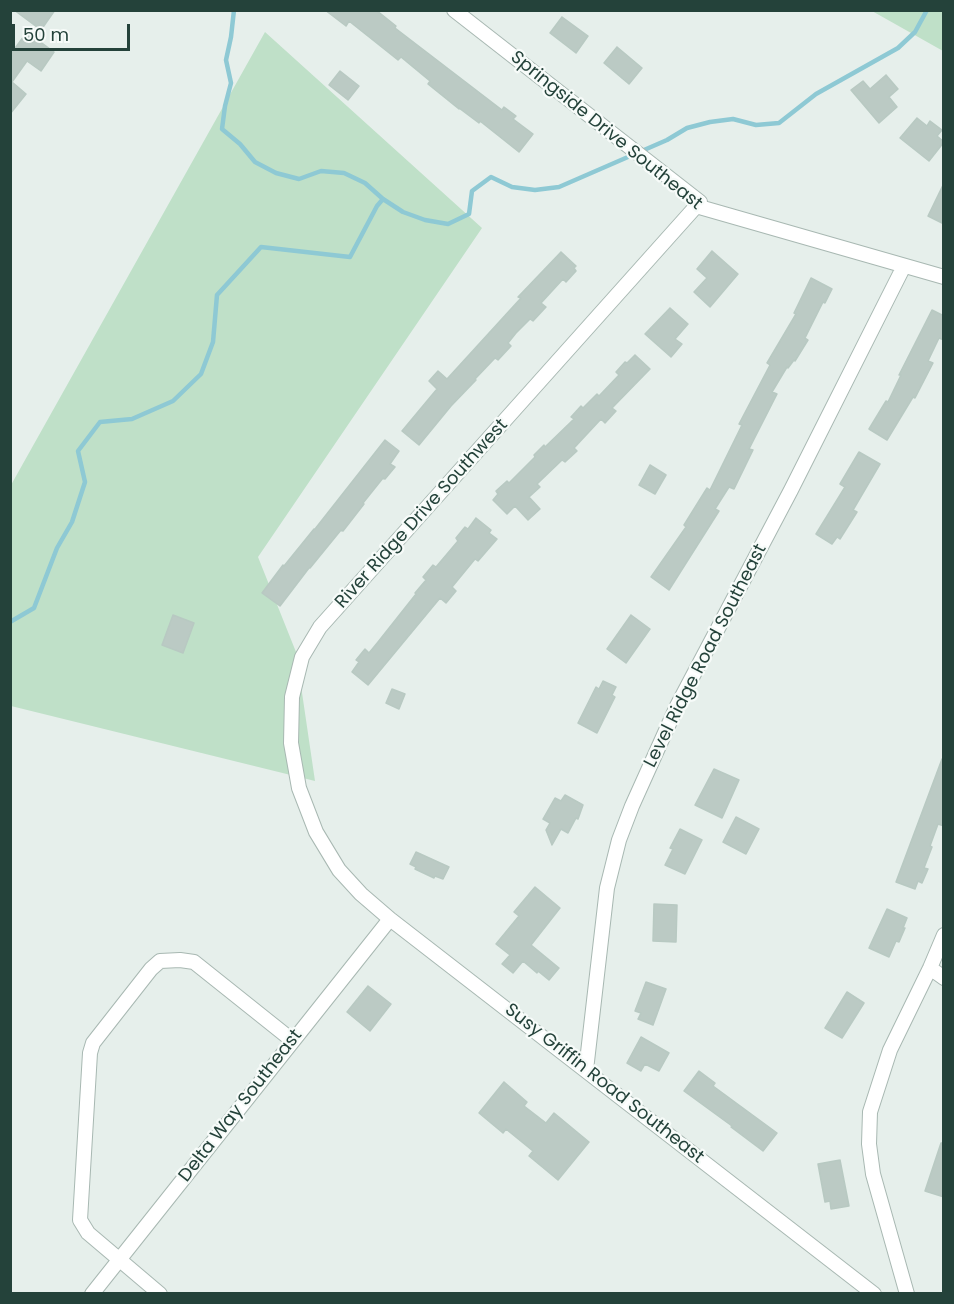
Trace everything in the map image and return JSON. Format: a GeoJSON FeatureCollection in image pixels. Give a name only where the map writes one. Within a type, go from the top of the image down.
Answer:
{"type":"FeatureCollection","features":[{"type":"Feature","properties":{"kind":"street","name":"Springside Drive Southeast"},"geometry":{"type":"LineString","coordinates":[[454,10],[700,202],[696,206],[944,277]]}},
{"type":"Feature","properties":{"kind":"street","name":"River Ridge Drive Southwest"},"geometry":{"type":"LineString","coordinates":[[339,870],[316,832],[299,788],[291,743],[292,698],[302,657],[320,627],[696,206]]}},
{"type":"Feature","properties":{"kind":"street","name":"Level Ridge Road Southeast"},"geometry":{"type":"LineString","coordinates":[[586,1070],[607,888],[619,840],[632,806],[677,706],[791,490],[904,266]]}},
{"type":"Feature","properties":{"kind":"street","name":"Susy Griffin Road Southeast"},"geometry":{"type":"LineString","coordinates":[[339,870],[361,894],[390,919],[874,1293]]}},
{"type":"Feature","properties":{"kind":"street","name":"Delta Way Southeast"},"geometry":{"type":"LineString","coordinates":[[92,1293],[390,919]]}},
{"type":"Feature","properties":{"kind":"street"},"geometry":{"type":"LineString","coordinates":[[907,1293],[873,1174],[869,1144],[870,1112],[890,1050],[944,935]]}},
{"type":"Feature","properties":{"kind":"street"},"geometry":{"type":"LineString","coordinates":[[160,1293],[88,1233],[80,1221],[90,1053],[93,1043],[151,969],[160,961],[180,960],[194,962],[293,1041]]}},
{"type":"Feature","properties":{"kind":"street"},"geometry":{"type":"LineString","coordinates":[[930,968],[944,978]]}},
{"type":"Feature","properties":{"kind":"green space"},"geometry":{"type":"Polygon","coordinates":[[[872,11],[943,11],[943,51],[872,11]]]}},
{"type":"Feature","properties":{"kind":"green space"},"geometry":{"type":"Polygon","coordinates":[[[265,32],[482,228],[258,557],[296,652],[315,781],[11,706],[11,485],[265,32]]]}},
{"type":"Feature","properties":{"kind":"building"},"geometry":{"type":"Polygon","coordinates":[[[14,10],[55,10],[41,30],[14,10]]]}},
{"type":"Feature","properties":{"kind":"building"},"geometry":{"type":"Polygon","coordinates":[[[325,10],[376,10],[396,26],[395,28],[502,110],[504,107],[516,116],[513,119],[533,134],[519,152],[480,121],[479,123],[459,109],[428,84],[430,81],[401,57],[398,60],[349,21],[346,26],[325,10]]]}},
{"type":"Feature","properties":{"kind":"building"},"geometry":{"type":"Polygon","coordinates":[[[562,17],[588,36],[576,53],[550,33],[562,17]]]}},
{"type":"Feature","properties":{"kind":"building"},"geometry":{"type":"Polygon","coordinates":[[[27,32],[54,52],[41,71],[27,61],[12,82],[26,94],[10,114],[10,55],[27,32]]]}},
{"type":"Feature","properties":{"kind":"building"},"geometry":{"type":"Polygon","coordinates":[[[617,47],[642,68],[629,84],[604,63],[617,47]]]}},
{"type":"Feature","properties":{"kind":"building"},"geometry":{"type":"Polygon","coordinates":[[[340,71],[359,86],[348,100],[329,85],[340,71]]]}},
{"type":"Feature","properties":{"kind":"building"},"geometry":{"type":"Polygon","coordinates":[[[886,75],[898,89],[889,97],[897,107],[879,123],[851,90],[863,81],[870,89],[886,75]]]}},
{"type":"Feature","properties":{"kind":"building"},"geometry":{"type":"Polygon","coordinates":[[[917,118],[927,126],[930,121],[942,130],[937,136],[944,142],[929,161],[900,138],[917,118]]]}},
{"type":"Feature","properties":{"kind":"building"},"geometry":{"type":"Polygon","coordinates":[[[944,183],[944,224],[928,216],[944,183]]]}},
{"type":"Feature","properties":{"kind":"building"},"geometry":{"type":"Polygon","coordinates":[[[712,251],[738,274],[710,307],[694,292],[707,278],[697,269],[712,251]]]}},
{"type":"Feature","properties":{"kind":"building"},"geometry":{"type":"Polygon","coordinates":[[[561,252],[576,266],[574,268],[576,271],[566,282],[563,279],[541,303],[546,307],[533,321],[530,319],[516,333],[508,343],[511,346],[498,360],[495,358],[475,379],[419,445],[402,431],[437,389],[429,381],[438,371],[447,379],[521,298],[518,297],[561,252]]]}},
{"type":"Feature","properties":{"kind":"building"},"geometry":{"type":"Polygon","coordinates":[[[811,278],[832,289],[805,338],[808,340],[795,361],[787,367],[772,392],[777,394],[749,449],[753,450],[734,489],[729,487],[715,509],[719,511],[669,590],[651,577],[686,527],[684,525],[707,488],[710,490],[742,425],[739,424],[770,365],[767,363],[796,314],[794,313],[811,278]]]}},
{"type":"Feature","properties":{"kind":"building"},"geometry":{"type":"Polygon","coordinates":[[[670,308],[688,324],[675,339],[682,344],[671,357],[645,334],[670,308]]]}},
{"type":"Feature","properties":{"kind":"building"},"geometry":{"type":"Polygon","coordinates":[[[932,310],[944,316],[944,340],[939,338],[928,361],[933,363],[915,398],[913,397],[887,440],[869,429],[886,401],[888,402],[932,310]]]}},
{"type":"Feature","properties":{"kind":"building"},"geometry":{"type":"Polygon","coordinates":[[[635,355],[650,369],[612,408],[616,411],[605,423],[601,419],[574,448],[577,451],[565,462],[562,460],[537,484],[540,487],[529,497],[540,509],[528,520],[515,506],[507,514],[493,500],[498,494],[496,491],[507,481],[509,483],[544,445],[545,447],[574,419],[571,417],[581,406],[583,408],[597,394],[599,396],[619,375],[616,372],[635,355]]]}},
{"type":"Feature","properties":{"kind":"building"},"geometry":{"type":"Polygon","coordinates":[[[385,440],[399,451],[390,464],[395,467],[385,479],[383,478],[343,531],[341,530],[309,568],[280,606],[262,593],[385,440]]]}},
{"type":"Feature","properties":{"kind":"building"},"geometry":{"type":"Polygon","coordinates":[[[859,452],[880,464],[853,510],[857,512],[840,539],[837,537],[832,544],[816,534],[845,487],[840,484],[859,452]]]}},
{"type":"Feature","properties":{"kind":"building"},"geometry":{"type":"Polygon","coordinates":[[[650,465],[666,475],[655,494],[639,485],[650,465]]]}},
{"type":"Feature","properties":{"kind":"building"},"geometry":{"type":"Polygon","coordinates":[[[476,518],[491,530],[489,533],[497,539],[478,561],[475,559],[452,587],[456,591],[446,603],[440,598],[368,685],[352,672],[359,662],[356,660],[365,649],[369,653],[426,580],[423,577],[433,565],[436,567],[458,541],[456,538],[465,527],[468,529],[476,518]]]}},
{"type":"Feature","properties":{"kind":"building"},"geometry":{"type":"Polygon","coordinates":[[[173,615],[194,623],[183,653],[162,645],[173,615]]]}},
{"type":"Feature","properties":{"kind":"building"},"geometry":{"type":"Polygon","coordinates":[[[631,615],[650,629],[626,663],[607,649],[631,615]]]}},
{"type":"Feature","properties":{"kind":"building"},"geometry":{"type":"Polygon","coordinates":[[[603,681],[616,687],[612,695],[615,697],[597,733],[578,723],[596,687],[599,689],[603,681]]]}},
{"type":"Feature","properties":{"kind":"building"},"geometry":{"type":"Polygon","coordinates":[[[392,689],[405,694],[399,709],[386,703],[392,689]]]}},
{"type":"Feature","properties":{"kind":"building"},"geometry":{"type":"Polygon","coordinates":[[[942,759],[944,759],[944,826],[938,824],[924,868],[928,869],[922,883],[918,881],[915,889],[896,882],[942,759]]]}},
{"type":"Feature","properties":{"kind":"building"},"geometry":{"type":"Polygon","coordinates":[[[714,769],[739,780],[722,818],[695,805],[714,769]]]}},
{"type":"Feature","properties":{"kind":"building"},"geometry":{"type":"Polygon","coordinates":[[[565,795],[583,805],[578,819],[576,818],[568,833],[561,829],[552,845],[546,830],[550,823],[543,819],[555,798],[561,801],[565,795]]]}},
{"type":"Feature","properties":{"kind":"building"},"geometry":{"type":"Polygon","coordinates":[[[736,817],[759,829],[746,854],[723,842],[736,817]]]}},
{"type":"Feature","properties":{"kind":"building"},"geometry":{"type":"Polygon","coordinates":[[[680,829],[702,840],[685,874],[665,865],[673,849],[670,848],[680,829]]]}},
{"type":"Feature","properties":{"kind":"building"},"geometry":{"type":"Polygon","coordinates":[[[416,852],[449,867],[443,879],[435,876],[434,878],[410,864],[416,852]]]}},
{"type":"Feature","properties":{"kind":"building"},"geometry":{"type":"Polygon","coordinates":[[[535,887],[560,908],[531,945],[559,968],[549,980],[523,961],[513,973],[502,964],[510,955],[496,944],[519,916],[514,912],[535,887]]]}},
{"type":"Feature","properties":{"kind":"building"},"geometry":{"type":"Polygon","coordinates":[[[654,904],[677,905],[676,942],[653,941],[654,904]]]}},
{"type":"Feature","properties":{"kind":"building"},"geometry":{"type":"Polygon","coordinates":[[[887,909],[907,918],[899,942],[896,941],[889,957],[869,948],[887,909]]]}},
{"type":"Feature","properties":{"kind":"building"},"geometry":{"type":"Polygon","coordinates":[[[646,982],[666,989],[653,1025],[638,1019],[641,1013],[635,1011],[646,982]]]}},
{"type":"Feature","properties":{"kind":"building"},"geometry":{"type":"Polygon","coordinates":[[[368,986],[391,1004],[370,1031],[347,1012],[368,986]]]}},
{"type":"Feature","properties":{"kind":"building"},"geometry":{"type":"Polygon","coordinates":[[[847,992],[864,1003],[842,1038],[825,1028],[847,992]]]}},
{"type":"Feature","properties":{"kind":"building"},"geometry":{"type":"Polygon","coordinates":[[[641,1037],[669,1053],[659,1071],[645,1064],[641,1071],[627,1063],[641,1037]]]}},
{"type":"Feature","properties":{"kind":"building"},"geometry":{"type":"Polygon","coordinates":[[[699,1071],[715,1083],[713,1086],[777,1133],[763,1151],[684,1091],[699,1071]]]}},
{"type":"Feature","properties":{"kind":"building"},"geometry":{"type":"Polygon","coordinates":[[[504,1082],[527,1102],[524,1106],[546,1123],[554,1113],[589,1142],[558,1180],[529,1156],[533,1151],[506,1129],[503,1133],[479,1113],[504,1082]]]}},
{"type":"Feature","properties":{"kind":"building"},"geometry":{"type":"Polygon","coordinates":[[[941,1143],[944,1143],[944,1197],[925,1191],[941,1143]]]}},
{"type":"Feature","properties":{"kind":"building"},"geometry":{"type":"Polygon","coordinates":[[[840,1160],[849,1206],[831,1209],[830,1201],[825,1202],[818,1164],[840,1160]]]}},
{"type":"Feature","properties":{"kind":"waterway"},"geometry":{"type":"LineString","coordinates":[[234,10],[226,60],[231,83],[222,129],[240,144],[255,162],[276,173],[299,179],[321,171],[344,173],[365,183],[403,212],[425,220],[448,224],[469,214],[472,191],[491,177],[512,187],[535,190],[559,187],[667,140],[687,128],[733,119],[756,125],[779,123],[816,94],[898,48],[915,32],[927,10]]}},
{"type":"Feature","properties":{"kind":"waterway"},"geometry":{"type":"LineString","coordinates":[[10,622],[34,608],[57,548],[72,522],[85,482],[78,451],[100,422],[132,419],[173,401],[201,374],[213,342],[217,295],[261,247],[350,257],[383,199]]}}]}
